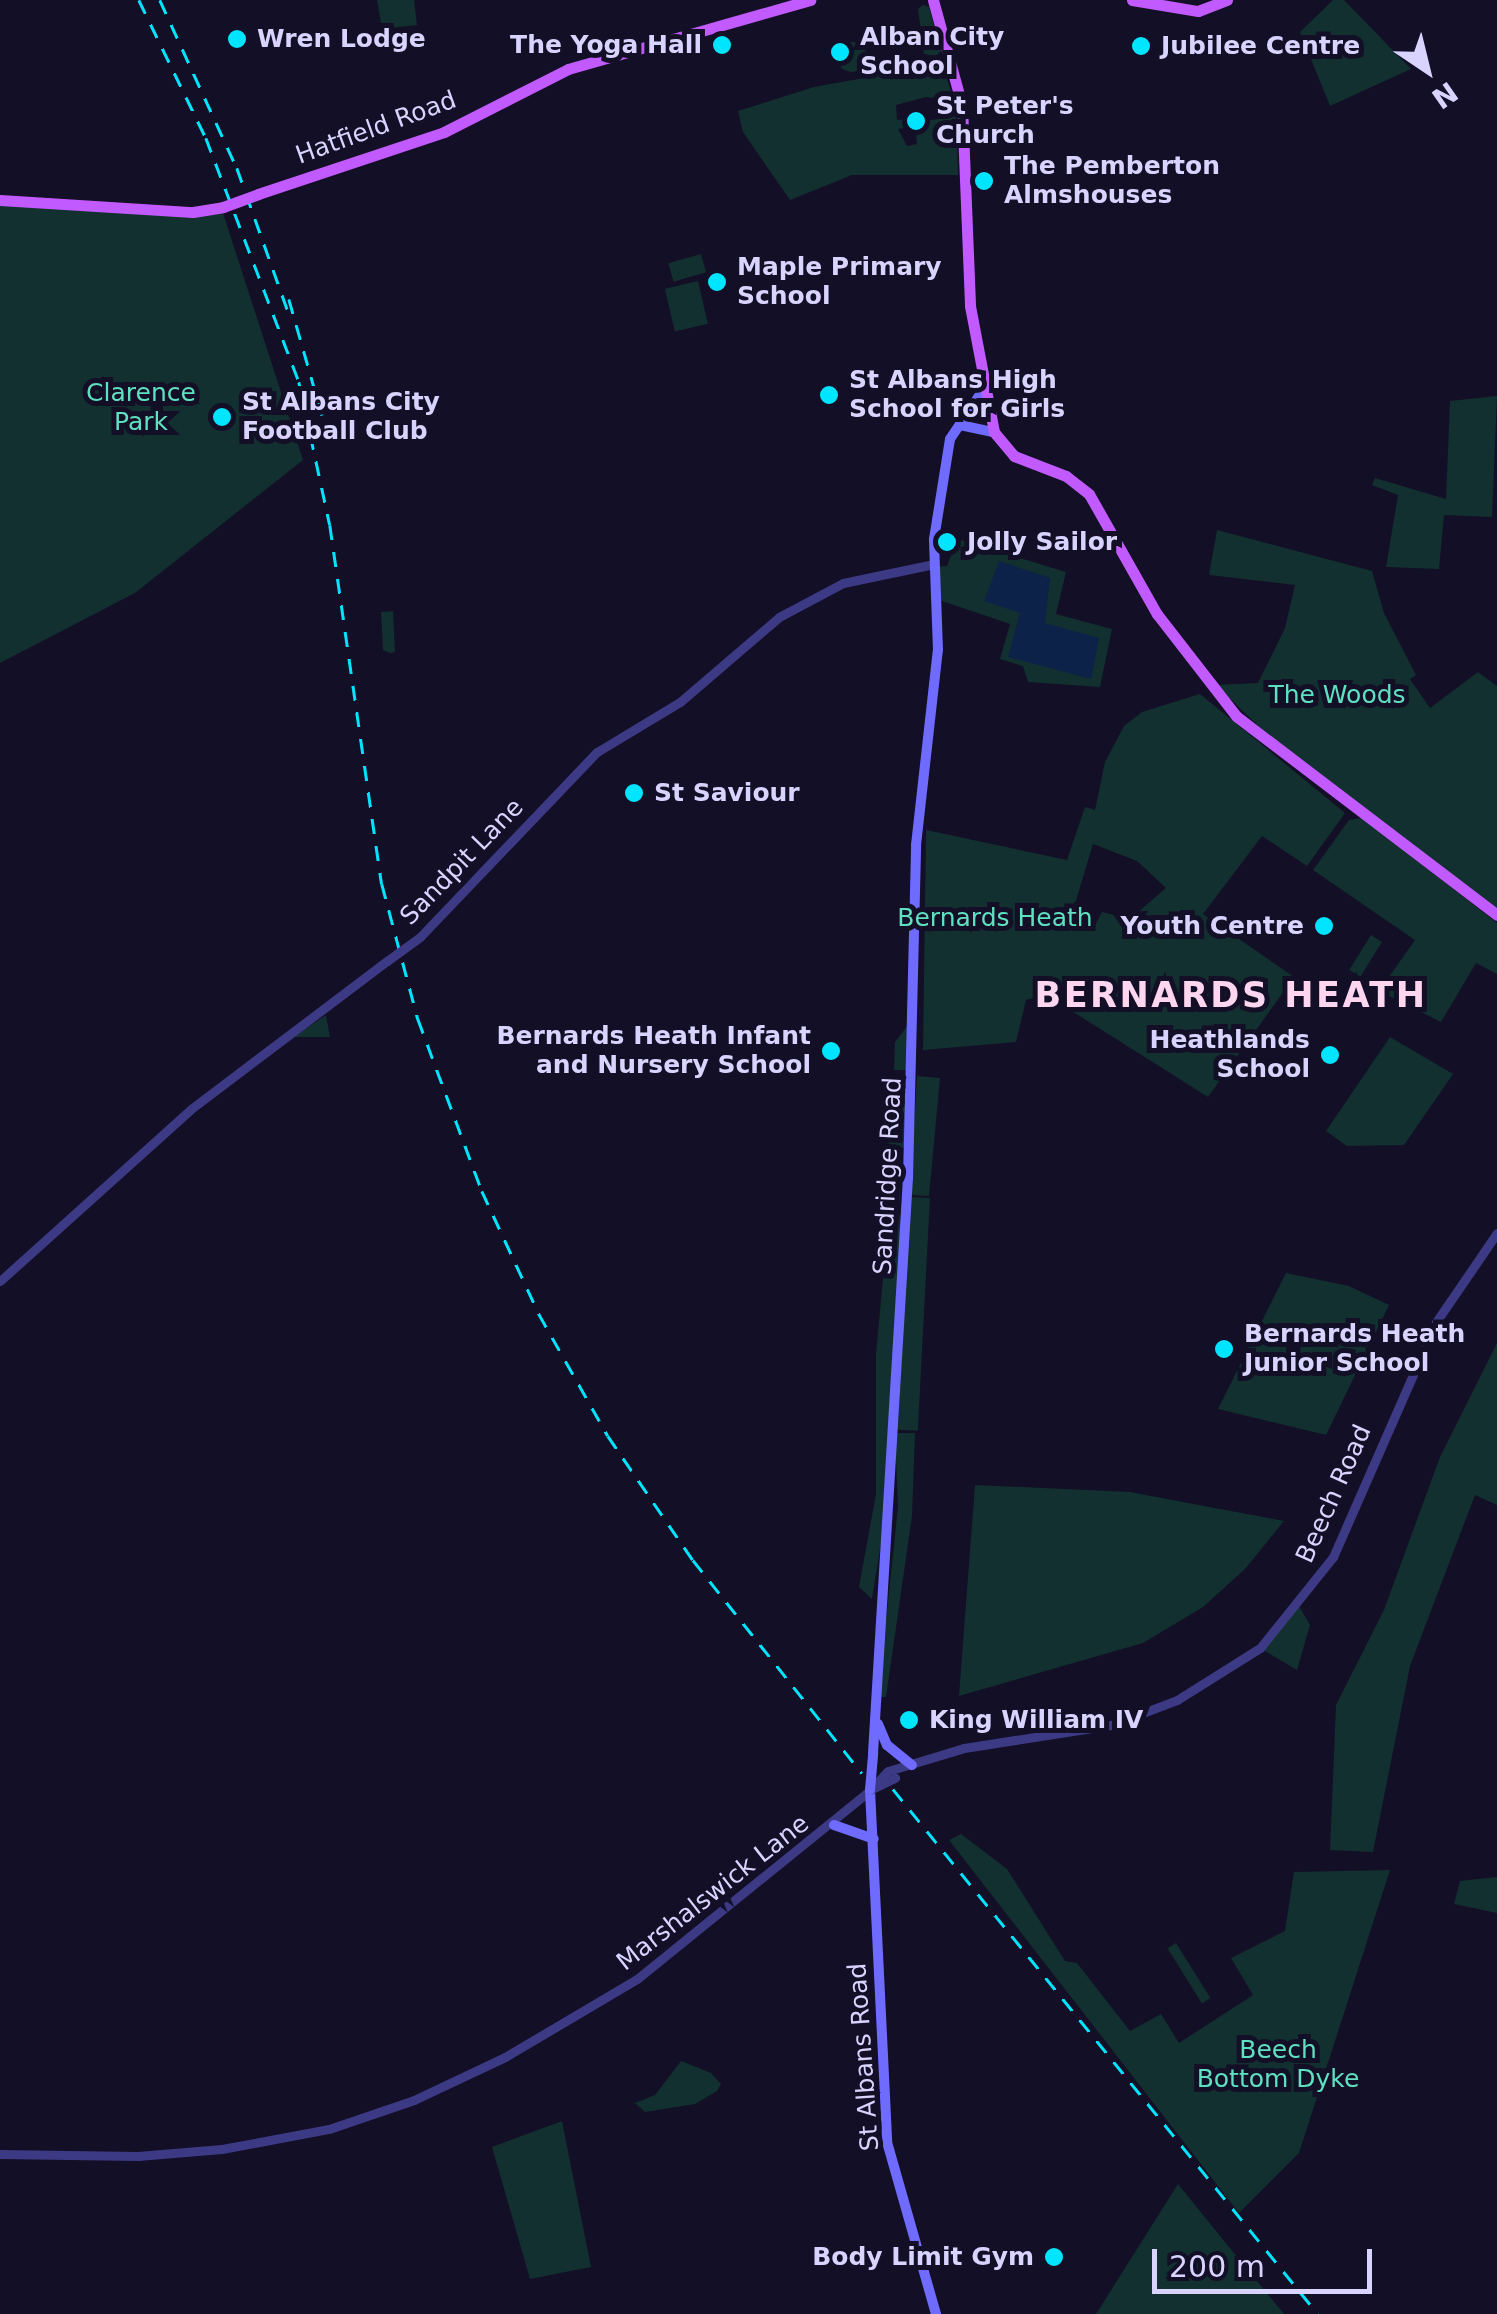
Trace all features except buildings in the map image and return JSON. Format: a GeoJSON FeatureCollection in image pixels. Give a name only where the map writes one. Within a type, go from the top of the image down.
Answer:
{"type":"FeatureCollection","features":[{"type":"Feature","properties":{"kind":"main road","name":"Hatfield Road"},"geometry":{"type":"LineString","coordinates":[[0,200],[194,212],[223,207],[444,132],[568,69],[810,0]]}},
{"type":"Feature","properties":{"kind":"main road"},"geometry":{"type":"LineString","coordinates":[[934,0],[962,105],[970,306],[982,390],[994,432],[1014,456],[1066,476],[1089,494],[1158,614],[1236,716],[1497,915]]}},
{"type":"Feature","properties":{"kind":"main road"},"geometry":{"type":"LineString","coordinates":[[1132,0],[1198,11],[1227,0]]}},
{"type":"Feature","properties":{"kind":"main road","name":"Sandridge Road"},"geometry":{"type":"LineString","coordinates":[[869,1795],[908,1178],[916,846],[938,650],[934,564],[948,445],[982,390]]}},
{"type":"Feature","properties":{"kind":"main road"},"geometry":{"type":"LineString","coordinates":[[960,425],[994,432]]}},
{"type":"Feature","properties":{"kind":"main road"},"geometry":{"type":"LineString","coordinates":[[874,1714],[887,1746],[912,1765]]}},
{"type":"Feature","properties":{"kind":"main road","name":"St Albans Road"},"geometry":{"type":"LineString","coordinates":[[869,1795],[886,2142],[936,2314]]}},
{"type":"Feature","properties":{"kind":"main road"},"geometry":{"type":"LineString","coordinates":[[834,1825],[874,1839]]}},
{"type":"Feature","properties":{"kind":"street","name":"Sandpit Lane"},"geometry":{"type":"LineString","coordinates":[[0,1281],[190,1109],[420,937],[596,752],[680,702],[779,617],[843,583],[934,564]]}},
{"type":"Feature","properties":{"kind":"street","name":"Beech Road"},"geometry":{"type":"LineString","coordinates":[[869,1795],[892,1774],[964,1748],[1078,1732],[1145,1714],[1204,1686],[1280,1630],[1332,1557],[1436,1322],[1497,1233]]}},
{"type":"Feature","properties":{"kind":"street","name":"Marshalswick Lane"},"geometry":{"type":"LineString","coordinates":[[0,2154],[191,2152],[297,2137],[389,2110],[504,2057],[638,1979],[869,1795]]}},
{"type":"Feature","properties":{"kind":"green space"},"geometry":{"type":"Polygon","coordinates":[[[377,0],[414,0],[417,25],[382,29],[377,0]]]}},
{"type":"Feature","properties":{"kind":"green space"},"geometry":{"type":"Polygon","coordinates":[[[1333,0],[1344,0],[1411,69],[1330,106],[1300,32],[1333,0]]]}},
{"type":"Feature","properties":{"kind":"green space"},"geometry":{"type":"Polygon","coordinates":[[[923,5],[929,7],[941,51],[936,56],[924,54],[918,9],[923,5]]]}},
{"type":"Feature","properties":{"kind":"green space"},"geometry":{"type":"Polygon","coordinates":[[[852,42],[862,47],[867,57],[862,67],[852,72],[842,67],[837,57],[842,47],[852,42]]]}},
{"type":"Feature","properties":{"kind":"green space"},"geometry":{"type":"Polygon","coordinates":[[[942,64],[956,106],[958,175],[852,175],[790,200],[743,132],[738,111],[814,87],[942,64]],[[926,97],[896,105],[897,120],[908,119],[909,127],[898,129],[907,146],[917,144],[916,135],[922,133],[914,122],[947,118],[944,99],[926,97]]]}},
{"type":"Feature","properties":{"kind":"green space","name":"Clarence Park"},"geometry":{"type":"Polygon","coordinates":[[[0,205],[222,210],[303,460],[135,593],[0,663],[0,205]]]}},
{"type":"Feature","properties":{"kind":"green space"},"geometry":{"type":"Polygon","coordinates":[[[701,254],[706,272],[674,282],[668,263],[701,254]]]}},
{"type":"Feature","properties":{"kind":"green space"},"geometry":{"type":"Polygon","coordinates":[[[698,281],[708,324],[675,332],[665,289],[698,281]]]}},
{"type":"Feature","properties":{"kind":"green space"},"geometry":{"type":"Polygon","coordinates":[[[1497,396],[1492,517],[1444,515],[1439,569],[1386,567],[1398,495],[1372,485],[1375,478],[1446,499],[1450,401],[1497,396]]]}},
{"type":"Feature","properties":{"kind":"green space","name":"The Woods"},"geometry":{"type":"Polygon","coordinates":[[[1217,530],[1372,571],[1384,613],[1416,675],[1410,679],[1430,708],[1478,672],[1497,686],[1497,911],[1283,750],[1216,685],[1258,683],[1285,628],[1295,585],[1209,575],[1217,530]]]}},
{"type":"Feature","properties":{"kind":"green space"},"geometry":{"type":"Polygon","coordinates":[[[957,539],[1066,572],[1056,614],[1112,629],[1100,687],[1028,682],[1023,666],[1000,659],[1010,624],[939,600],[937,567],[947,566],[957,539]]]}},
{"type":"Feature","properties":{"kind":"green space"},"geometry":{"type":"Polygon","coordinates":[[[393,611],[395,652],[390,653],[383,650],[381,612],[393,611]]]}},
{"type":"Feature","properties":{"kind":"green space","name":"Bernards Heath"},"geometry":{"type":"Polygon","coordinates":[[[1200,694],[1345,813],[1307,866],[1262,836],[1203,914],[1294,977],[1208,1097],[1056,1001],[1037,997],[1026,1000],[1016,1042],[923,1050],[926,830],[1067,860],[1085,807],[1095,810],[1105,762],[1124,726],[1142,712],[1200,694]],[[1093,844],[1069,924],[1092,931],[1102,912],[1130,919],[1166,888],[1137,861],[1093,844]]]}},
{"type":"Feature","properties":{"kind":"green space"},"geometry":{"type":"Polygon","coordinates":[[[1362,818],[1497,923],[1497,974],[1476,963],[1441,1022],[1379,991],[1415,940],[1313,870],[1349,820],[1362,818]]]}},
{"type":"Feature","properties":{"kind":"green space"},"geometry":{"type":"Polygon","coordinates":[[[1371,935],[1382,942],[1360,977],[1349,970],[1371,935]]]}},
{"type":"Feature","properties":{"kind":"green space"},"geometry":{"type":"Polygon","coordinates":[[[326,1015],[330,1037],[294,1037],[326,1015]]]}},
{"type":"Feature","properties":{"kind":"green space"},"geometry":{"type":"Polygon","coordinates":[[[908,1025],[906,1070],[894,1070],[895,1042],[908,1025]]]}},
{"type":"Feature","properties":{"kind":"green space"},"geometry":{"type":"Polygon","coordinates":[[[1390,1037],[1453,1074],[1404,1145],[1347,1146],[1326,1131],[1390,1037]]]}},
{"type":"Feature","properties":{"kind":"green space"},"geometry":{"type":"Polygon","coordinates":[[[917,1076],[940,1078],[929,1196],[910,1195],[917,1076]]]}},
{"type":"Feature","properties":{"kind":"green space"},"geometry":{"type":"Polygon","coordinates":[[[892,1083],[913,1084],[909,1148],[888,1146],[892,1083]]]}},
{"type":"Feature","properties":{"kind":"green space"},"geometry":{"type":"Polygon","coordinates":[[[888,1156],[901,1157],[900,1201],[888,1197],[888,1156]]]}},
{"type":"Feature","properties":{"kind":"green space"},"geometry":{"type":"Polygon","coordinates":[[[910,1197],[930,1198],[918,1431],[898,1430],[910,1197]]]}},
{"type":"Feature","properties":{"kind":"green space"},"geometry":{"type":"Polygon","coordinates":[[[890,1203],[899,1208],[900,1231],[884,1524],[872,1599],[859,1587],[876,1494],[876,1354],[890,1203]]]}},
{"type":"Feature","properties":{"kind":"green space"},"geometry":{"type":"Polygon","coordinates":[[[1286,1273],[1349,1286],[1389,1305],[1326,1435],[1218,1409],[1286,1273]]]}},
{"type":"Feature","properties":{"kind":"green space"},"geometry":{"type":"Polygon","coordinates":[[[1497,1343],[1497,1505],[1475,1495],[1410,1666],[1373,1852],[1330,1850],[1336,1705],[1384,1610],[1440,1457],[1497,1343]]]}},
{"type":"Feature","properties":{"kind":"green space"},"geometry":{"type":"Polygon","coordinates":[[[895,1433],[915,1433],[912,1516],[886,1697],[878,1697],[898,1507],[895,1433]]]}},
{"type":"Feature","properties":{"kind":"green space"},"geometry":{"type":"Polygon","coordinates":[[[975,1485],[1130,1492],[1284,1521],[1245,1569],[1203,1607],[1143,1643],[959,1696],[975,1485]]]}},
{"type":"Feature","properties":{"kind":"green space"},"geometry":{"type":"Polygon","coordinates":[[[1299,1606],[1310,1625],[1297,1670],[1260,1648],[1299,1606]]]}},
{"type":"Feature","properties":{"kind":"green space","name":"Beech Bottom Dyke"},"geometry":{"type":"Polygon","coordinates":[[[961,1834],[1007,1869],[1065,1961],[1077,1963],[1130,2031],[1161,2014],[1179,2043],[1253,1995],[1231,1958],[1285,1931],[1294,1872],[1390,1870],[1299,2153],[1239,2213],[949,1840],[961,1834]]]}},
{"type":"Feature","properties":{"kind":"green space"},"geometry":{"type":"Polygon","coordinates":[[[1497,1877],[1497,1913],[1454,1904],[1460,1881],[1497,1877]]]}},
{"type":"Feature","properties":{"kind":"green space"},"geometry":{"type":"Polygon","coordinates":[[[1176,1943],[1210,1998],[1202,2003],[1168,1948],[1176,1943]]]}},
{"type":"Feature","properties":{"kind":"green space"},"geometry":{"type":"Polygon","coordinates":[[[681,2061],[711,2073],[721,2084],[717,2091],[695,2104],[645,2112],[635,2103],[655,2095],[681,2061]]]}},
{"type":"Feature","properties":{"kind":"green space"},"geometry":{"type":"Polygon","coordinates":[[[562,2121],[591,2267],[530,2279],[492,2147],[562,2121]]]}},
{"type":"Feature","properties":{"kind":"green space"},"geometry":{"type":"Polygon","coordinates":[[[1178,2184],[1229,2247],[1284,2314],[1096,2314],[1178,2184]]]}},
{"type":"Feature","properties":{"kind":"water"},"geometry":{"type":"Polygon","coordinates":[[[999,561],[1050,578],[1045,623],[1099,638],[1091,679],[1008,657],[1020,613],[984,601],[999,561]]]}},
{"type":"Feature","properties":{"kind":"railway"},"geometry":{"type":"LineString","coordinates":[[139,0],[206,138],[299,382],[330,525],[382,884],[418,1019],[482,1191],[539,1314],[608,1436],[693,1560],[862,1773]]}},
{"type":"Feature","properties":{"kind":"railway"},"geometry":{"type":"LineString","coordinates":[[160,0],[237,168],[289,314]]}},
{"type":"Feature","properties":{"kind":"railway"},"geometry":{"type":"LineString","coordinates":[[289,299],[322,415]]}},
{"type":"Feature","properties":{"kind":"railway"},"geometry":{"type":"LineString","coordinates":[[893,1789],[1318,2314]]}},
{"type":"Feature","properties":{"kind":"place","name":"Wren Lodge"},"geometry":{"type":"Point","coordinates":[237,39]}},
{"type":"Feature","properties":{"kind":"place","name":"The Yoga Hall"},"geometry":{"type":"Point","coordinates":[722,45]}},
{"type":"Feature","properties":{"kind":"place","name":"Jubilee Centre"},"geometry":{"type":"Point","coordinates":[1141,46]}},
{"type":"Feature","properties":{"kind":"place","name":"Alban City School"},"geometry":{"type":"Point","coordinates":[840,52]}},
{"type":"Feature","properties":{"kind":"place","name":"St Peter's Church"},"geometry":{"type":"Point","coordinates":[916,121]}},
{"type":"Feature","properties":{"kind":"place","name":"The Pemberton Almshouses"},"geometry":{"type":"Point","coordinates":[984,181]}},
{"type":"Feature","properties":{"kind":"place","name":"Maple Primary School"},"geometry":{"type":"Point","coordinates":[717,282]}},
{"type":"Feature","properties":{"kind":"place","name":"St Albans High School for Girls"},"geometry":{"type":"Point","coordinates":[829,395]}},
{"type":"Feature","properties":{"kind":"place","name":"St Albans City Football Club"},"geometry":{"type":"Point","coordinates":[222,417]}},
{"type":"Feature","properties":{"kind":"place","name":"Jolly Sailor"},"geometry":{"type":"Point","coordinates":[947,542]}},
{"type":"Feature","properties":{"kind":"place","name":"St Saviour"},"geometry":{"type":"Point","coordinates":[634,793]}},
{"type":"Feature","properties":{"kind":"place","name":"Youth Centre"},"geometry":{"type":"Point","coordinates":[1324,926]}},
{"type":"Feature","properties":{"kind":"place","name":"Bernards Heath Infant and Nursery School"},"geometry":{"type":"Point","coordinates":[831,1051]}},
{"type":"Feature","properties":{"kind":"place","name":"Heathlands School"},"geometry":{"type":"Point","coordinates":[1330,1055]}},
{"type":"Feature","properties":{"kind":"place","name":"Bernards Heath Junior School"},"geometry":{"type":"Point","coordinates":[1224,1349]}},
{"type":"Feature","properties":{"kind":"place","name":"King William IV"},"geometry":{"type":"Point","coordinates":[909,1720]}},
{"type":"Feature","properties":{"kind":"place","name":"Body Limit Gym"},"geometry":{"type":"Point","coordinates":[1054,2257]}},
{"type":"Feature","properties":{"kind":"district","name":"BERNARDS HEATH"},"geometry":{"type":"Point","coordinates":[1231,995]}}]}
